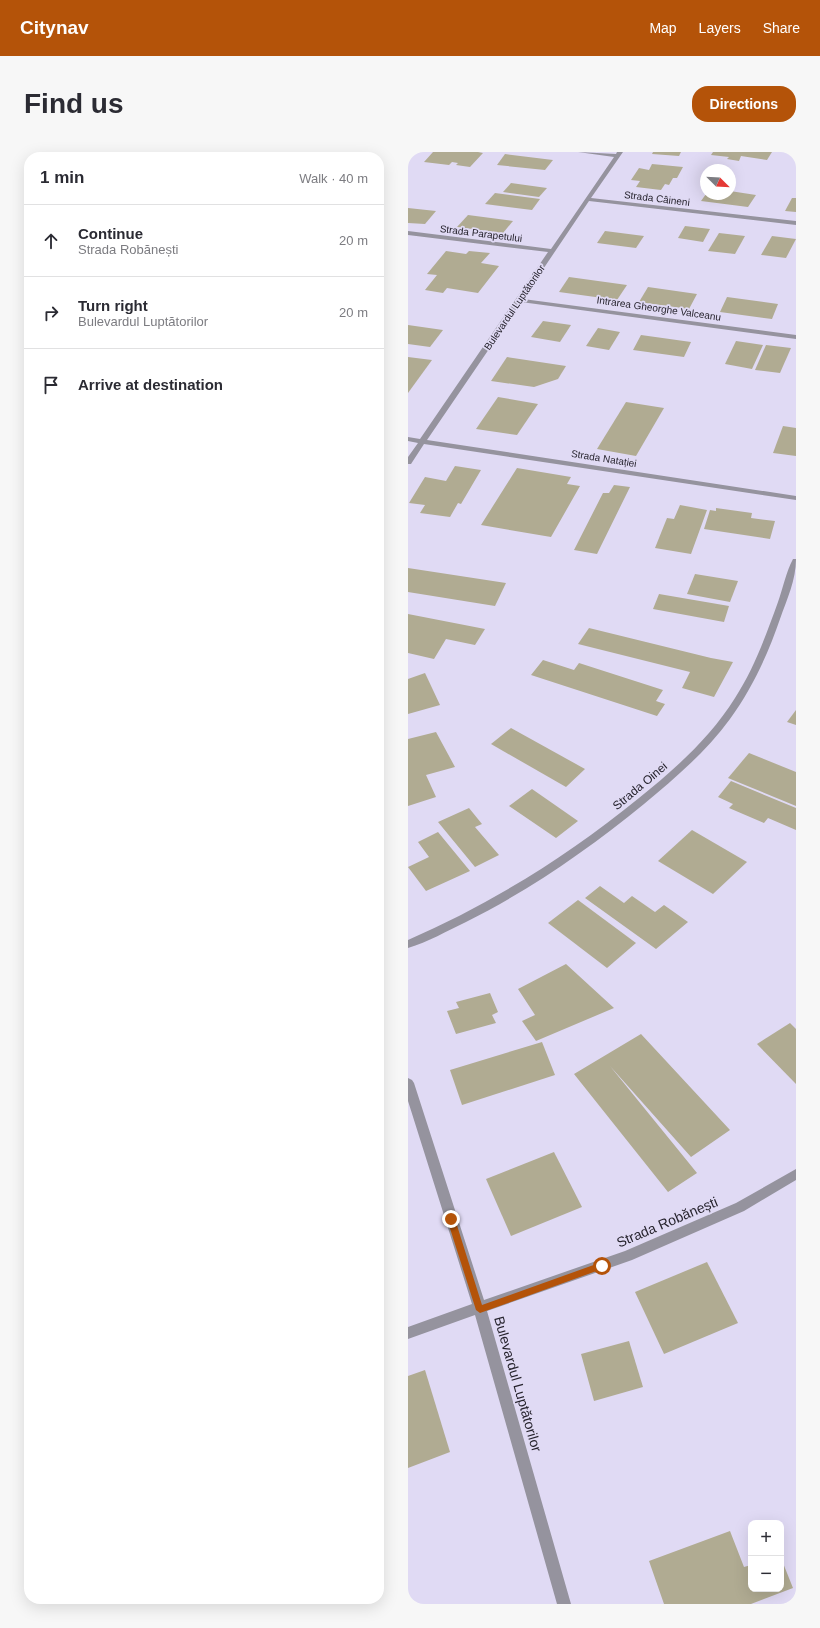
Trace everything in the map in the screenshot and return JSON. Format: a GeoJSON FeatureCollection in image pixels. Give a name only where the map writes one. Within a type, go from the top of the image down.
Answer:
{"type":"FeatureCollection","features":[{"type":"Feature","properties":{"kind":"street"},"geometry":{"type":"LineString","coordinates":[[581,152],[618,154]]}},
{"type":"Feature","properties":{"kind":"street","name":"Bulevardul Luptătorilor"},"geometry":{"type":"LineString","coordinates":[[408,462],[618,154]]}},
{"type":"Feature","properties":{"kind":"street","name":"Strada Câineni"},"geometry":{"type":"LineString","coordinates":[[587,198],[796,223]]}},
{"type":"Feature","properties":{"kind":"street","name":"Strada Parapetului"},"geometry":{"type":"LineString","coordinates":[[408,233],[552,251]]}},
{"type":"Feature","properties":{"kind":"street","name":"Intrarea Gheorghe Valceanu"},"geometry":{"type":"LineString","coordinates":[[519,300],[796,337]]}},
{"type":"Feature","properties":{"kind":"street","name":"Strada Natației"},"geometry":{"type":"LineString","coordinates":[[408,439],[796,498]]}},
{"type":"Feature","properties":{"kind":"street","name":"Strada Oinei"},"geometry":{"type":"LineString","coordinates":[[408,944],[435,933],[506,896],[578,850],[624,817],[697,752],[728,716],[749,680],[771,633],[796,561]]}},
{"type":"Feature","properties":{"kind":"street","name":"Bulevardul Luptătorilor"},"geometry":{"type":"LineString","coordinates":[[408,1083],[480,1310],[564,1604]]}},
{"type":"Feature","properties":{"kind":"street","name":"Strada Robănești"},"geometry":{"type":"LineString","coordinates":[[408,1333],[480,1310],[628,1256],[740,1207],[796,1174]]}},
{"type":"Feature","properties":{"kind":"building"},"geometry":{"type":"Polygon","coordinates":[[[433,152],[483,153],[470,167],[456,165],[458,163],[452,162],[449,165],[424,162],[433,152]]]}},
{"type":"Feature","properties":{"kind":"building"},"geometry":{"type":"Polygon","coordinates":[[[653,152],[681,152],[679,156],[652,154],[653,152]]]}},
{"type":"Feature","properties":{"kind":"building"},"geometry":{"type":"Polygon","coordinates":[[[713,152],[772,152],[767,160],[741,156],[739,161],[727,159],[729,157],[711,155],[713,152]]]}},
{"type":"Feature","properties":{"kind":"building"},"geometry":{"type":"Polygon","coordinates":[[[505,154],[553,160],[545,170],[497,165],[505,154]]]}},
{"type":"Feature","properties":{"kind":"building"},"geometry":{"type":"Polygon","coordinates":[[[652,164],[683,167],[677,178],[673,178],[669,185],[665,184],[661,190],[636,187],[640,181],[631,180],[639,168],[649,170],[652,164]]]}},
{"type":"Feature","properties":{"kind":"building"},"geometry":{"type":"Polygon","coordinates":[[[511,183],[547,188],[539,197],[503,192],[511,183]]]}},
{"type":"Feature","properties":{"kind":"building"},"geometry":{"type":"Polygon","coordinates":[[[736,192],[756,195],[748,207],[701,201],[736,200],[736,192]]]}},
{"type":"Feature","properties":{"kind":"building"},"geometry":{"type":"Polygon","coordinates":[[[495,193],[540,199],[532,210],[485,204],[495,193]]]}},
{"type":"Feature","properties":{"kind":"building"},"geometry":{"type":"Polygon","coordinates":[[[792,198],[796,198],[796,212],[785,211],[792,198]]]}},
{"type":"Feature","properties":{"kind":"building"},"geometry":{"type":"Polygon","coordinates":[[[408,208],[436,211],[425,224],[408,223],[408,208]]]}},
{"type":"Feature","properties":{"kind":"building"},"geometry":{"type":"Polygon","coordinates":[[[468,215],[513,221],[503,233],[457,227],[468,215]]]}},
{"type":"Feature","properties":{"kind":"building"},"geometry":{"type":"Polygon","coordinates":[[[685,226],[710,229],[703,242],[678,238],[685,226]]]}},
{"type":"Feature","properties":{"kind":"building"},"geometry":{"type":"Polygon","coordinates":[[[605,231],[644,236],[636,248],[597,243],[605,231]]]}},
{"type":"Feature","properties":{"kind":"building"},"geometry":{"type":"Polygon","coordinates":[[[719,233],[745,236],[735,254],[708,251],[719,233]]]}},
{"type":"Feature","properties":{"kind":"building"},"geometry":{"type":"Polygon","coordinates":[[[772,236],[796,239],[786,258],[761,255],[772,236]]]}},
{"type":"Feature","properties":{"kind":"building"},"geometry":{"type":"Polygon","coordinates":[[[446,251],[466,254],[469,251],[490,253],[481,263],[499,266],[478,293],[447,288],[443,293],[425,290],[437,275],[427,274],[446,251]]]}},
{"type":"Feature","properties":{"kind":"building"},"geometry":{"type":"Polygon","coordinates":[[[569,277],[627,285],[617,300],[559,292],[569,277]]]}},
{"type":"Feature","properties":{"kind":"building"},"geometry":{"type":"Polygon","coordinates":[[[648,287],[697,294],[689,309],[639,302],[648,287]]]}},
{"type":"Feature","properties":{"kind":"building"},"geometry":{"type":"Polygon","coordinates":[[[727,297],[778,304],[772,319],[720,312],[727,297]]]}},
{"type":"Feature","properties":{"kind":"building"},"geometry":{"type":"Polygon","coordinates":[[[543,321],[571,325],[560,342],[531,337],[543,321]]]}},
{"type":"Feature","properties":{"kind":"building"},"geometry":{"type":"Polygon","coordinates":[[[408,325],[443,330],[430,347],[408,344],[408,325]]]}},
{"type":"Feature","properties":{"kind":"building"},"geometry":{"type":"Polygon","coordinates":[[[598,328],[620,332],[609,350],[586,346],[598,328]]]}},
{"type":"Feature","properties":{"kind":"building"},"geometry":{"type":"Polygon","coordinates":[[[641,335],[691,342],[684,357],[633,350],[641,335]]]}},
{"type":"Feature","properties":{"kind":"building"},"geometry":{"type":"Polygon","coordinates":[[[736,341],[763,345],[752,369],[725,364],[736,341]]]}},
{"type":"Feature","properties":{"kind":"building"},"geometry":{"type":"Polygon","coordinates":[[[766,345],[791,348],[780,373],[755,370],[766,345]]]}},
{"type":"Feature","properties":{"kind":"building"},"geometry":{"type":"Polygon","coordinates":[[[408,357],[432,360],[408,393],[408,357]]]}},
{"type":"Feature","properties":{"kind":"building"},"geometry":{"type":"Polygon","coordinates":[[[507,357],[566,366],[558,379],[534,387],[491,381],[507,357]]]}},
{"type":"Feature","properties":{"kind":"building"},"geometry":{"type":"Polygon","coordinates":[[[498,397],[538,404],[517,435],[476,429],[498,397]]]}},
{"type":"Feature","properties":{"kind":"building"},"geometry":{"type":"Polygon","coordinates":[[[626,402],[664,408],[636,456],[597,449],[626,402]]]}},
{"type":"Feature","properties":{"kind":"building"},"geometry":{"type":"Polygon","coordinates":[[[783,426],[796,428],[796,456],[773,453],[783,426]]]}},
{"type":"Feature","properties":{"kind":"building"},"geometry":{"type":"Polygon","coordinates":[[[455,466],[481,470],[461,504],[458,503],[450,517],[420,513],[425,505],[409,503],[425,477],[446,481],[455,466]]]}},
{"type":"Feature","properties":{"kind":"building"},"geometry":{"type":"Polygon","coordinates":[[[517,468],[571,477],[567,484],[580,486],[551,537],[481,525],[517,468]]]}},
{"type":"Feature","properties":{"kind":"building"},"geometry":{"type":"Polygon","coordinates":[[[614,485],[630,487],[597,554],[574,550],[603,493],[609,493],[614,485]]]}},
{"type":"Feature","properties":{"kind":"building"},"geometry":{"type":"Polygon","coordinates":[[[680,505],[707,510],[691,554],[655,548],[667,518],[674,519],[680,505]]]}},
{"type":"Feature","properties":{"kind":"building"},"geometry":{"type":"Polygon","coordinates":[[[716,508],[752,513],[751,518],[775,521],[770,539],[704,529],[710,510],[716,511],[716,508]]]}},
{"type":"Feature","properties":{"kind":"building"},"geometry":{"type":"Polygon","coordinates":[[[408,568],[506,583],[495,606],[408,592],[408,568]]]}},
{"type":"Feature","properties":{"kind":"building"},"geometry":{"type":"Polygon","coordinates":[[[695,574],[738,581],[730,602],[687,594],[695,574]]]}},
{"type":"Feature","properties":{"kind":"building"},"geometry":{"type":"Polygon","coordinates":[[[659,594],[729,606],[724,622],[653,609],[659,594]]]}},
{"type":"Feature","properties":{"kind":"building"},"geometry":{"type":"Polygon","coordinates":[[[408,614],[485,629],[475,645],[446,639],[434,659],[408,653],[408,614]]]}},
{"type":"Feature","properties":{"kind":"building"},"geometry":{"type":"Polygon","coordinates":[[[589,628],[733,662],[714,697],[682,688],[690,672],[578,644],[589,628]]]}},
{"type":"Feature","properties":{"kind":"building"},"geometry":{"type":"Polygon","coordinates":[[[543,660],[574,670],[579,663],[663,690],[656,701],[665,704],[657,716],[531,675],[543,660]]]}},
{"type":"Feature","properties":{"kind":"building"},"geometry":{"type":"Polygon","coordinates":[[[425,673],[440,705],[408,714],[408,679],[425,673]]]}},
{"type":"Feature","properties":{"kind":"building"},"geometry":{"type":"Polygon","coordinates":[[[796,710],[796,725],[787,722],[796,710]]]}},
{"type":"Feature","properties":{"kind":"building"},"geometry":{"type":"Polygon","coordinates":[[[511,728],[585,769],[566,787],[491,744],[511,728]]]}},
{"type":"Feature","properties":{"kind":"building"},"geometry":{"type":"Polygon","coordinates":[[[436,732],[455,767],[426,775],[436,797],[408,806],[408,739],[436,732]]]}},
{"type":"Feature","properties":{"kind":"building"},"geometry":{"type":"Polygon","coordinates":[[[749,753],[796,772],[796,806],[728,778],[749,753]]]}},
{"type":"Feature","properties":{"kind":"building"},"geometry":{"type":"Polygon","coordinates":[[[731,781],[796,808],[796,830],[768,818],[764,823],[729,808],[733,804],[718,797],[731,781]]]}},
{"type":"Feature","properties":{"kind":"building"},"geometry":{"type":"Polygon","coordinates":[[[532,789],[578,821],[556,838],[509,806],[532,789]]]}},
{"type":"Feature","properties":{"kind":"building"},"geometry":{"type":"Polygon","coordinates":[[[469,808],[482,824],[475,827],[499,855],[475,867],[438,822],[469,808]]]}},
{"type":"Feature","properties":{"kind":"building"},"geometry":{"type":"Polygon","coordinates":[[[692,830],[747,862],[713,894],[658,861],[692,830]]]}},
{"type":"Feature","properties":{"kind":"building"},"geometry":{"type":"Polygon","coordinates":[[[438,832],[470,871],[426,891],[408,867],[429,857],[418,842],[438,832]]]}},
{"type":"Feature","properties":{"kind":"building"},"geometry":{"type":"Polygon","coordinates":[[[600,886],[624,903],[632,896],[655,912],[664,905],[688,922],[656,949],[585,898],[600,886]]]}},
{"type":"Feature","properties":{"kind":"building"},"geometry":{"type":"Polygon","coordinates":[[[578,900],[636,943],[607,968],[548,923],[578,900]]]}},
{"type":"Feature","properties":{"kind":"building"},"geometry":{"type":"Polygon","coordinates":[[[566,964],[614,1008],[536,1041],[522,1021],[535,1015],[518,989],[566,964]]]}},
{"type":"Feature","properties":{"kind":"building"},"geometry":{"type":"Polygon","coordinates":[[[490,993],[498,1012],[492,1015],[496,1023],[456,1034],[447,1011],[459,1008],[456,1002],[490,993]]]}},
{"type":"Feature","properties":{"kind":"building"},"geometry":{"type":"Polygon","coordinates":[[[790,1023],[796,1029],[796,1084],[757,1044],[790,1023]]]}},
{"type":"Feature","properties":{"kind":"building"},"geometry":{"type":"Polygon","coordinates":[[[641,1034],[730,1130],[691,1157],[610,1066],[697,1173],[668,1192],[574,1074],[641,1034]]]}},
{"type":"Feature","properties":{"kind":"building"},"geometry":{"type":"Polygon","coordinates":[[[542,1042],[555,1075],[462,1105],[450,1070],[542,1042]]]}},
{"type":"Feature","properties":{"kind":"building"},"geometry":{"type":"Polygon","coordinates":[[[554,1152],[582,1207],[511,1236],[486,1179],[554,1152]]]}},
{"type":"Feature","properties":{"kind":"building"},"geometry":{"type":"Polygon","coordinates":[[[707,1262],[738,1323],[664,1354],[635,1292],[707,1262]]]}},
{"type":"Feature","properties":{"kind":"building"},"geometry":{"type":"Polygon","coordinates":[[[629,1341],[643,1387],[594,1401],[581,1354],[629,1341]]]}},
{"type":"Feature","properties":{"kind":"building"},"geometry":{"type":"Polygon","coordinates":[[[425,1370],[450,1452],[408,1468],[408,1376],[425,1370]]]}},
{"type":"Feature","properties":{"kind":"building"},"geometry":{"type":"Polygon","coordinates":[[[730,1531],[744,1567],[748,1566],[748,1592],[782,1592],[751,1604],[664,1604],[649,1561],[730,1531]]]}},
{"type":"Feature","properties":{"kind":"building"},"geometry":{"type":"Polygon","coordinates":[[[784,1566],[793,1588],[784,1591],[784,1566]]]}},
{"type":"Feature","properties":{"kind":"route"},"geometry":{"type":"LineString","coordinates":[[451,1219],[480,1310],[602,1266]]}}]}
